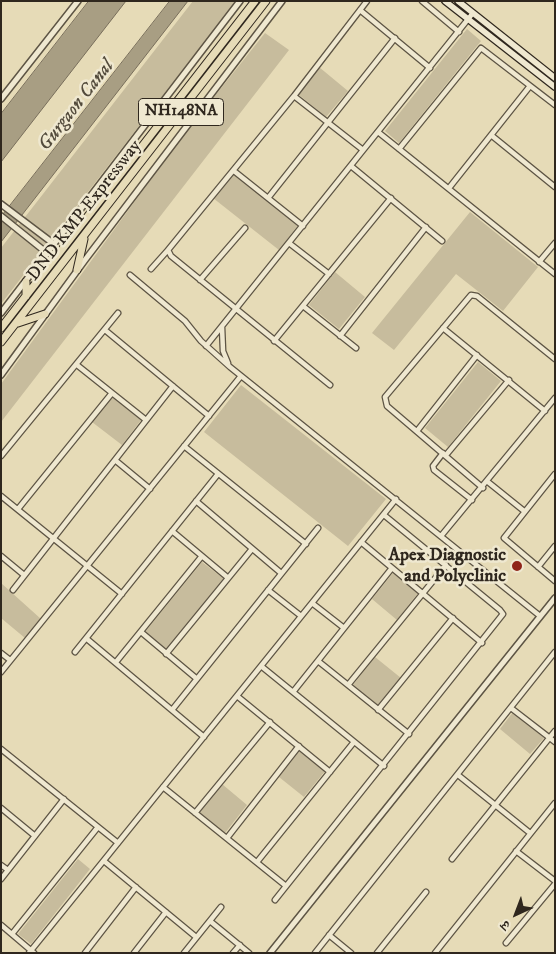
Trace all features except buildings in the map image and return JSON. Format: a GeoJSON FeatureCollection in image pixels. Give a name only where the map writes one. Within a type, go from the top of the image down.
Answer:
{"type":"FeatureCollection","features":[{"type":"Feature","properties":{"kind":"highway","name":"DND KMP Expressway"},"geometry":{"type":"LineString","coordinates":[[1,328],[255,1]]}},
{"type":"Feature","properties":{"kind":"highway","name":"DND KMP Expressway"},"geometry":{"type":"LineString","coordinates":[[1,342],[18,323],[266,1]]}},
{"type":"Feature","properties":{"kind":"highway"},"geometry":{"type":"LineString","coordinates":[[78,270],[85,236]]}},
{"type":"Feature","properties":{"kind":"highway"},"geometry":{"type":"LineString","coordinates":[[26,282],[26,296]]}},
{"type":"Feature","properties":{"kind":"highway"},"geometry":{"type":"LineString","coordinates":[[18,323],[45,314]]}},
{"type":"Feature","properties":{"kind":"main road"},"geometry":{"type":"LineString","coordinates":[[445,1],[555,87]]}},
{"type":"Feature","properties":{"kind":"main road"},"geometry":{"type":"LineString","coordinates":[[458,1],[555,78]]}},
{"type":"Feature","properties":{"kind":"street"},"geometry":{"type":"LineString","coordinates":[[1,99],[78,1]]}},
{"type":"Feature","properties":{"kind":"street"},"geometry":{"type":"LineString","coordinates":[[1,313],[240,1]]}},
{"type":"Feature","properties":{"kind":"street"},"geometry":{"type":"LineString","coordinates":[[1,375],[78,270],[282,1]]}},
{"type":"Feature","properties":{"kind":"street"},"geometry":{"type":"LineString","coordinates":[[151,270],[234,171],[367,1]]}},
{"type":"Feature","properties":{"kind":"street"},"geometry":{"type":"LineString","coordinates":[[422,1],[458,32]]}},
{"type":"Feature","properties":{"kind":"street"},"geometry":{"type":"LineString","coordinates":[[360,10],[430,68]]}},
{"type":"Feature","properties":{"kind":"street"},"geometry":{"type":"LineString","coordinates":[[206,346],[473,13]]}},
{"type":"Feature","properties":{"kind":"street"},"geometry":{"type":"LineString","coordinates":[[268,198],[395,38]]}},
{"type":"Feature","properties":{"kind":"street"},"geometry":{"type":"LineString","coordinates":[[399,149],[479,49],[483,48],[555,106]]}},
{"type":"Feature","properties":{"kind":"street"},"geometry":{"type":"LineString","coordinates":[[449,188],[530,86]]}},
{"type":"Feature","properties":{"kind":"street"},"geometry":{"type":"LineString","coordinates":[[294,96],[363,150]]}},
{"type":"Feature","properties":{"kind":"street"},"geometry":{"type":"LineString","coordinates":[[378,132],[555,274]]}},
{"type":"Feature","properties":{"kind":"street"},"geometry":{"type":"LineString","coordinates":[[491,135],[555,187]]}},
{"type":"Feature","properties":{"kind":"street"},"geometry":{"type":"LineString","coordinates":[[351,166],[442,241]]}},
{"type":"Feature","properties":{"kind":"street"},"geometry":{"type":"LineString","coordinates":[[234,171],[303,226]]}},
{"type":"Feature","properties":{"kind":"street"},"geometry":{"type":"LineString","coordinates":[[274,341],[390,198]]}},
{"type":"Feature","properties":{"kind":"street"},"geometry":{"type":"LineString","coordinates":[[3,205],[54,244]]}},
{"type":"Feature","properties":{"kind":"street"},"geometry":{"type":"LineString","coordinates":[[1,216],[47,253]]}},
{"type":"Feature","properties":{"kind":"street"},"geometry":{"type":"LineString","coordinates":[[340,336],[426,227]]}},
{"type":"Feature","properties":{"kind":"street"},"geometry":{"type":"LineString","coordinates":[[200,280],[245,228]]}},
{"type":"Feature","properties":{"kind":"street"},"geometry":{"type":"LineString","coordinates":[[539,262],[555,243]]}},
{"type":"Feature","properties":{"kind":"street"},"geometry":{"type":"LineString","coordinates":[[289,244],[329,274]]}},
{"type":"Feature","properties":{"kind":"street"},"geometry":{"type":"LineString","coordinates":[[168,250],[171,256],[330,385]]}},
{"type":"Feature","properties":{"kind":"street"},"geometry":{"type":"LineString","coordinates":[[130,275],[185,320],[206,346],[230,367],[540,616]]}},
{"type":"Feature","properties":{"kind":"street"},"geometry":{"type":"LineString","coordinates":[[483,488],[387,406],[384,401],[468,297],[474,295],[555,359]]}},
{"type":"Feature","properties":{"kind":"street"},"geometry":{"type":"LineString","coordinates":[[303,306],[356,348]]}},
{"type":"Feature","properties":{"kind":"street"},"geometry":{"type":"LineString","coordinates":[[1,456],[118,314]]}},
{"type":"Feature","properties":{"kind":"street"},"geometry":{"type":"LineString","coordinates":[[223,326],[223,351],[230,367]]}},
{"type":"Feature","properties":{"kind":"street"},"geometry":{"type":"LineString","coordinates":[[443,328],[545,411]]}},
{"type":"Feature","properties":{"kind":"street"},"geometry":{"type":"LineString","coordinates":[[105,330],[209,416]]}},
{"type":"Feature","properties":{"kind":"street"},"geometry":{"type":"LineString","coordinates":[[417,431],[478,355]]}},
{"type":"Feature","properties":{"kind":"street"},"geometry":{"type":"LineString","coordinates":[[77,365],[146,420]]}},
{"type":"Feature","properties":{"kind":"street"},"geometry":{"type":"LineString","coordinates":[[1,672],[241,376]]}},
{"type":"Feature","properties":{"kind":"street"},"geometry":{"type":"LineString","coordinates":[[472,500],[434,470],[433,466],[509,380]]}},
{"type":"Feature","properties":{"kind":"street"},"geometry":{"type":"LineString","coordinates":[[12,590],[173,386]]}},
{"type":"Feature","properties":{"kind":"street"},"geometry":{"type":"LineString","coordinates":[[18,510],[112,393]]}},
{"type":"Feature","properties":{"kind":"street"},"geometry":{"type":"LineString","coordinates":[[441,536],[488,482],[555,398]]}},
{"type":"Feature","properties":{"kind":"street"},"geometry":{"type":"LineString","coordinates":[[184,446],[306,544]]}},
{"type":"Feature","properties":{"kind":"street"},"geometry":{"type":"LineString","coordinates":[[114,460],[150,489]]}},
{"type":"Feature","properties":{"kind":"street"},"geometry":{"type":"LineString","coordinates":[[76,652],[218,474]]}},
{"type":"Feature","properties":{"kind":"street"},"geometry":{"type":"LineString","coordinates":[[555,474],[504,539],[555,581]]}},
{"type":"Feature","properties":{"kind":"street"},"geometry":{"type":"LineString","coordinates":[[488,482],[524,512]]}},
{"type":"Feature","properties":{"kind":"street"},"geometry":{"type":"LineString","coordinates":[[1,496],[122,594]]}},
{"type":"Feature","properties":{"kind":"street"},"geometry":{"type":"LineString","coordinates":[[1,925],[31,952],[396,499]]}},
{"type":"Feature","properties":{"kind":"street"},"geometry":{"type":"LineString","coordinates":[[196,502],[281,574]]}},
{"type":"Feature","properties":{"kind":"street"},"geometry":{"type":"LineString","coordinates":[[275,900],[502,616],[502,612],[384,515]]}},
{"type":"Feature","properties":{"kind":"street"},"geometry":{"type":"LineString","coordinates":[[172,710],[318,528]]}},
{"type":"Feature","properties":{"kind":"street"},"geometry":{"type":"LineString","coordinates":[[172,531],[227,577]]}},
{"type":"Feature","properties":{"kind":"street"},"geometry":{"type":"LineString","coordinates":[[362,542],[482,643]]}},
{"type":"Feature","properties":{"kind":"street"},"geometry":{"type":"LineString","coordinates":[[538,567],[555,546]]}},
{"type":"Feature","properties":{"kind":"street"},"geometry":{"type":"LineString","coordinates":[[166,654],[227,577],[252,549]]}},
{"type":"Feature","properties":{"kind":"street"},"geometry":{"type":"LineString","coordinates":[[1,556],[24,575]]}},
{"type":"Feature","properties":{"kind":"street"},"geometry":{"type":"LineString","coordinates":[[116,662],[202,556]]}},
{"type":"Feature","properties":{"kind":"street"},"geometry":{"type":"LineString","coordinates":[[348,685],[446,565]]}},
{"type":"Feature","properties":{"kind":"street"},"geometry":{"type":"LineString","coordinates":[[293,692],[392,568]]}},
{"type":"Feature","properties":{"kind":"street"},"geometry":{"type":"LineString","coordinates":[[268,590],[301,616]]}},
{"type":"Feature","properties":{"kind":"street"},"geometry":{"type":"LineString","coordinates":[[270,953],[555,598]]}},
{"type":"Feature","properties":{"kind":"street"},"geometry":{"type":"LineString","coordinates":[[312,604],[344,628]]}},
{"type":"Feature","properties":{"kind":"street"},"geometry":{"type":"LineString","coordinates":[[378,710],[453,618]]}},
{"type":"Feature","properties":{"kind":"street"},"geometry":{"type":"LineString","coordinates":[[141,632],[197,679]]}},
{"type":"Feature","properties":{"kind":"street"},"geometry":{"type":"LineString","coordinates":[[87,638],[204,736]]}},
{"type":"Feature","properties":{"kind":"street"},"geometry":{"type":"LineString","coordinates":[[314,953],[555,652]]}},
{"type":"Feature","properties":{"kind":"street"},"geometry":{"type":"LineString","coordinates":[[1,653],[10,660]]}},
{"type":"Feature","properties":{"kind":"street"},"geometry":{"type":"LineString","coordinates":[[318,661],[409,734]]}},
{"type":"Feature","properties":{"kind":"street"},"geometry":{"type":"LineString","coordinates":[[261,666],[384,766]]}},
{"type":"Feature","properties":{"kind":"street"},"geometry":{"type":"LineString","coordinates":[[237,696],[330,772]]}},
{"type":"Feature","properties":{"kind":"street"},"geometry":{"type":"LineString","coordinates":[[510,708],[555,742]]}},
{"type":"Feature","properties":{"kind":"street"},"geometry":{"type":"LineString","coordinates":[[196,813],[270,722]]}},
{"type":"Feature","properties":{"kind":"street"},"geometry":{"type":"LineString","coordinates":[[452,859],[555,731]]}},
{"type":"Feature","properties":{"kind":"street"},"geometry":{"type":"LineString","coordinates":[[256,862],[354,742]]}},
{"type":"Feature","properties":{"kind":"street"},"geometry":{"type":"LineString","coordinates":[[227,838],[299,746]]}},
{"type":"Feature","properties":{"kind":"street"},"geometry":{"type":"LineString","coordinates":[[1,749],[118,843]]}},
{"type":"Feature","properties":{"kind":"street"},"geometry":{"type":"LineString","coordinates":[[458,775],[530,834]]}},
{"type":"Feature","properties":{"kind":"street"},"geometry":{"type":"LineString","coordinates":[[163,787],[286,886]]}},
{"type":"Feature","properties":{"kind":"street"},"geometry":{"type":"LineString","coordinates":[[1,879],[64,799]]}},
{"type":"Feature","properties":{"kind":"street"},"geometry":{"type":"LineString","coordinates":[[435,953],[555,803]]}},
{"type":"Feature","properties":{"kind":"street"},"geometry":{"type":"LineString","coordinates":[[1,808],[35,836]]}},
{"type":"Feature","properties":{"kind":"street"},"geometry":{"type":"LineString","coordinates":[[12,934],[98,827]]}},
{"type":"Feature","properties":{"kind":"street"},"geometry":{"type":"LineString","coordinates":[[506,943],[555,883],[516,851]]}},
{"type":"Feature","properties":{"kind":"street"},"geometry":{"type":"LineString","coordinates":[[104,861],[196,937]]}},
{"type":"Feature","properties":{"kind":"street"},"geometry":{"type":"LineString","coordinates":[[1,865],[8,870]]}},
{"type":"Feature","properties":{"kind":"street"},"geometry":{"type":"LineString","coordinates":[[84,953],[136,887]]}},
{"type":"Feature","properties":{"kind":"street"},"geometry":{"type":"LineString","coordinates":[[377,953],[426,892]]}},
{"type":"Feature","properties":{"kind":"street"},"geometry":{"type":"LineString","coordinates":[[184,953],[221,907]]}},
{"type":"Feature","properties":{"kind":"street"},"geometry":{"type":"LineString","coordinates":[[134,953],[166,912]]}},
{"type":"Feature","properties":{"kind":"street"},"geometry":{"type":"LineString","coordinates":[[210,921],[249,953]]}},
{"type":"Feature","properties":{"kind":"street"},"geometry":{"type":"LineString","coordinates":[[329,935],[350,953]]}},
{"type":"Feature","properties":{"kind":"street"},"geometry":{"type":"LineString","coordinates":[[233,953],[240,945]]}},
{"type":"Feature","properties":{"kind":"shaded area"},"geometry":{"type":"Polygon","coordinates":[[[89,1],[126,1],[1,162],[1,114],[89,1]]]}},
{"type":"Feature","properties":{"kind":"shaded area"},"geometry":{"type":"Polygon","coordinates":[[[170,1],[188,1],[1,242],[1,217],[170,1]]]}},
{"type":"Feature","properties":{"kind":"shaded area"},"geometry":{"type":"Polygon","coordinates":[[[193,1],[236,1],[1,304],[1,248],[193,1]]]}},
{"type":"Feature","properties":{"kind":"shaded area"},"geometry":{"type":"Polygon","coordinates":[[[467,29],[481,41],[399,143],[385,131],[467,29]]]}},
{"type":"Feature","properties":{"kind":"shaded area"},"geometry":{"type":"Polygon","coordinates":[[[265,33],[289,50],[1,422],[1,384],[179,141],[265,33]]]}},
{"type":"Feature","properties":{"kind":"shaded area"},"geometry":{"type":"Polygon","coordinates":[[[319,67],[348,91],[326,117],[298,94],[319,67]]]}},
{"type":"Feature","properties":{"kind":"shaded area"},"geometry":{"type":"Polygon","coordinates":[[[232,173],[298,225],[279,250],[213,198],[232,173]]]}},
{"type":"Feature","properties":{"kind":"shaded area"},"geometry":{"type":"Polygon","coordinates":[[[470,212],[538,267],[503,311],[456,274],[394,350],[372,333],[470,212]]]}},
{"type":"Feature","properties":{"kind":"shaded area"},"geometry":{"type":"Polygon","coordinates":[[[335,272],[365,297],[339,329],[309,305],[335,272]]]}},
{"type":"Feature","properties":{"kind":"shaded area"},"geometry":{"type":"Polygon","coordinates":[[[478,362],[501,381],[448,447],[425,428],[478,362]]]}},
{"type":"Feature","properties":{"kind":"shaded area"},"geometry":{"type":"Polygon","coordinates":[[[241,385],[386,499],[348,546],[204,432],[241,385]]]}},
{"type":"Feature","properties":{"kind":"shaded area"},"geometry":{"type":"Polygon","coordinates":[[[112,397],[141,420],[122,445],[92,422],[112,397]]]}},
{"type":"Feature","properties":{"kind":"shaded area"},"geometry":{"type":"Polygon","coordinates":[[[202,562],[224,579],[167,650],[145,632],[202,562]]]}},
{"type":"Feature","properties":{"kind":"shaded area"},"geometry":{"type":"Polygon","coordinates":[[[393,573],[418,593],[397,620],[372,599],[393,573]]]}},
{"type":"Feature","properties":{"kind":"shaded area"},"geometry":{"type":"Polygon","coordinates":[[[1,583],[41,619],[25,638],[1,618],[1,583]]]}},
{"type":"Feature","properties":{"kind":"shaded area"},"geometry":{"type":"Polygon","coordinates":[[[375,657],[401,678],[378,705],[353,685],[375,657]]]}},
{"type":"Feature","properties":{"kind":"shaded area"},"geometry":{"type":"Polygon","coordinates":[[[513,712],[544,738],[530,754],[500,729],[513,712]]]}},
{"type":"Feature","properties":{"kind":"shaded area"},"geometry":{"type":"Polygon","coordinates":[[[301,749],[326,770],[304,797],[279,777],[301,749]]]}},
{"type":"Feature","properties":{"kind":"shaded area"},"geometry":{"type":"Polygon","coordinates":[[[222,784],[247,805],[225,833],[199,812],[222,784]]]}},
{"type":"Feature","properties":{"kind":"shaded area"},"geometry":{"type":"Polygon","coordinates":[[[78,859],[90,869],[31,944],[18,934],[78,859]]]}},
{"type":"Feature","properties":{"kind":"place","name":"Apex Diagnostic and Polyclinic"},"geometry":{"type":"Point","coordinates":[517,566]}},
{"type":"Feature","properties":{"kind":"water label","name":"Gurgaon Canal"},"geometry":{"type":"Point","coordinates":[77,106]}}]}
